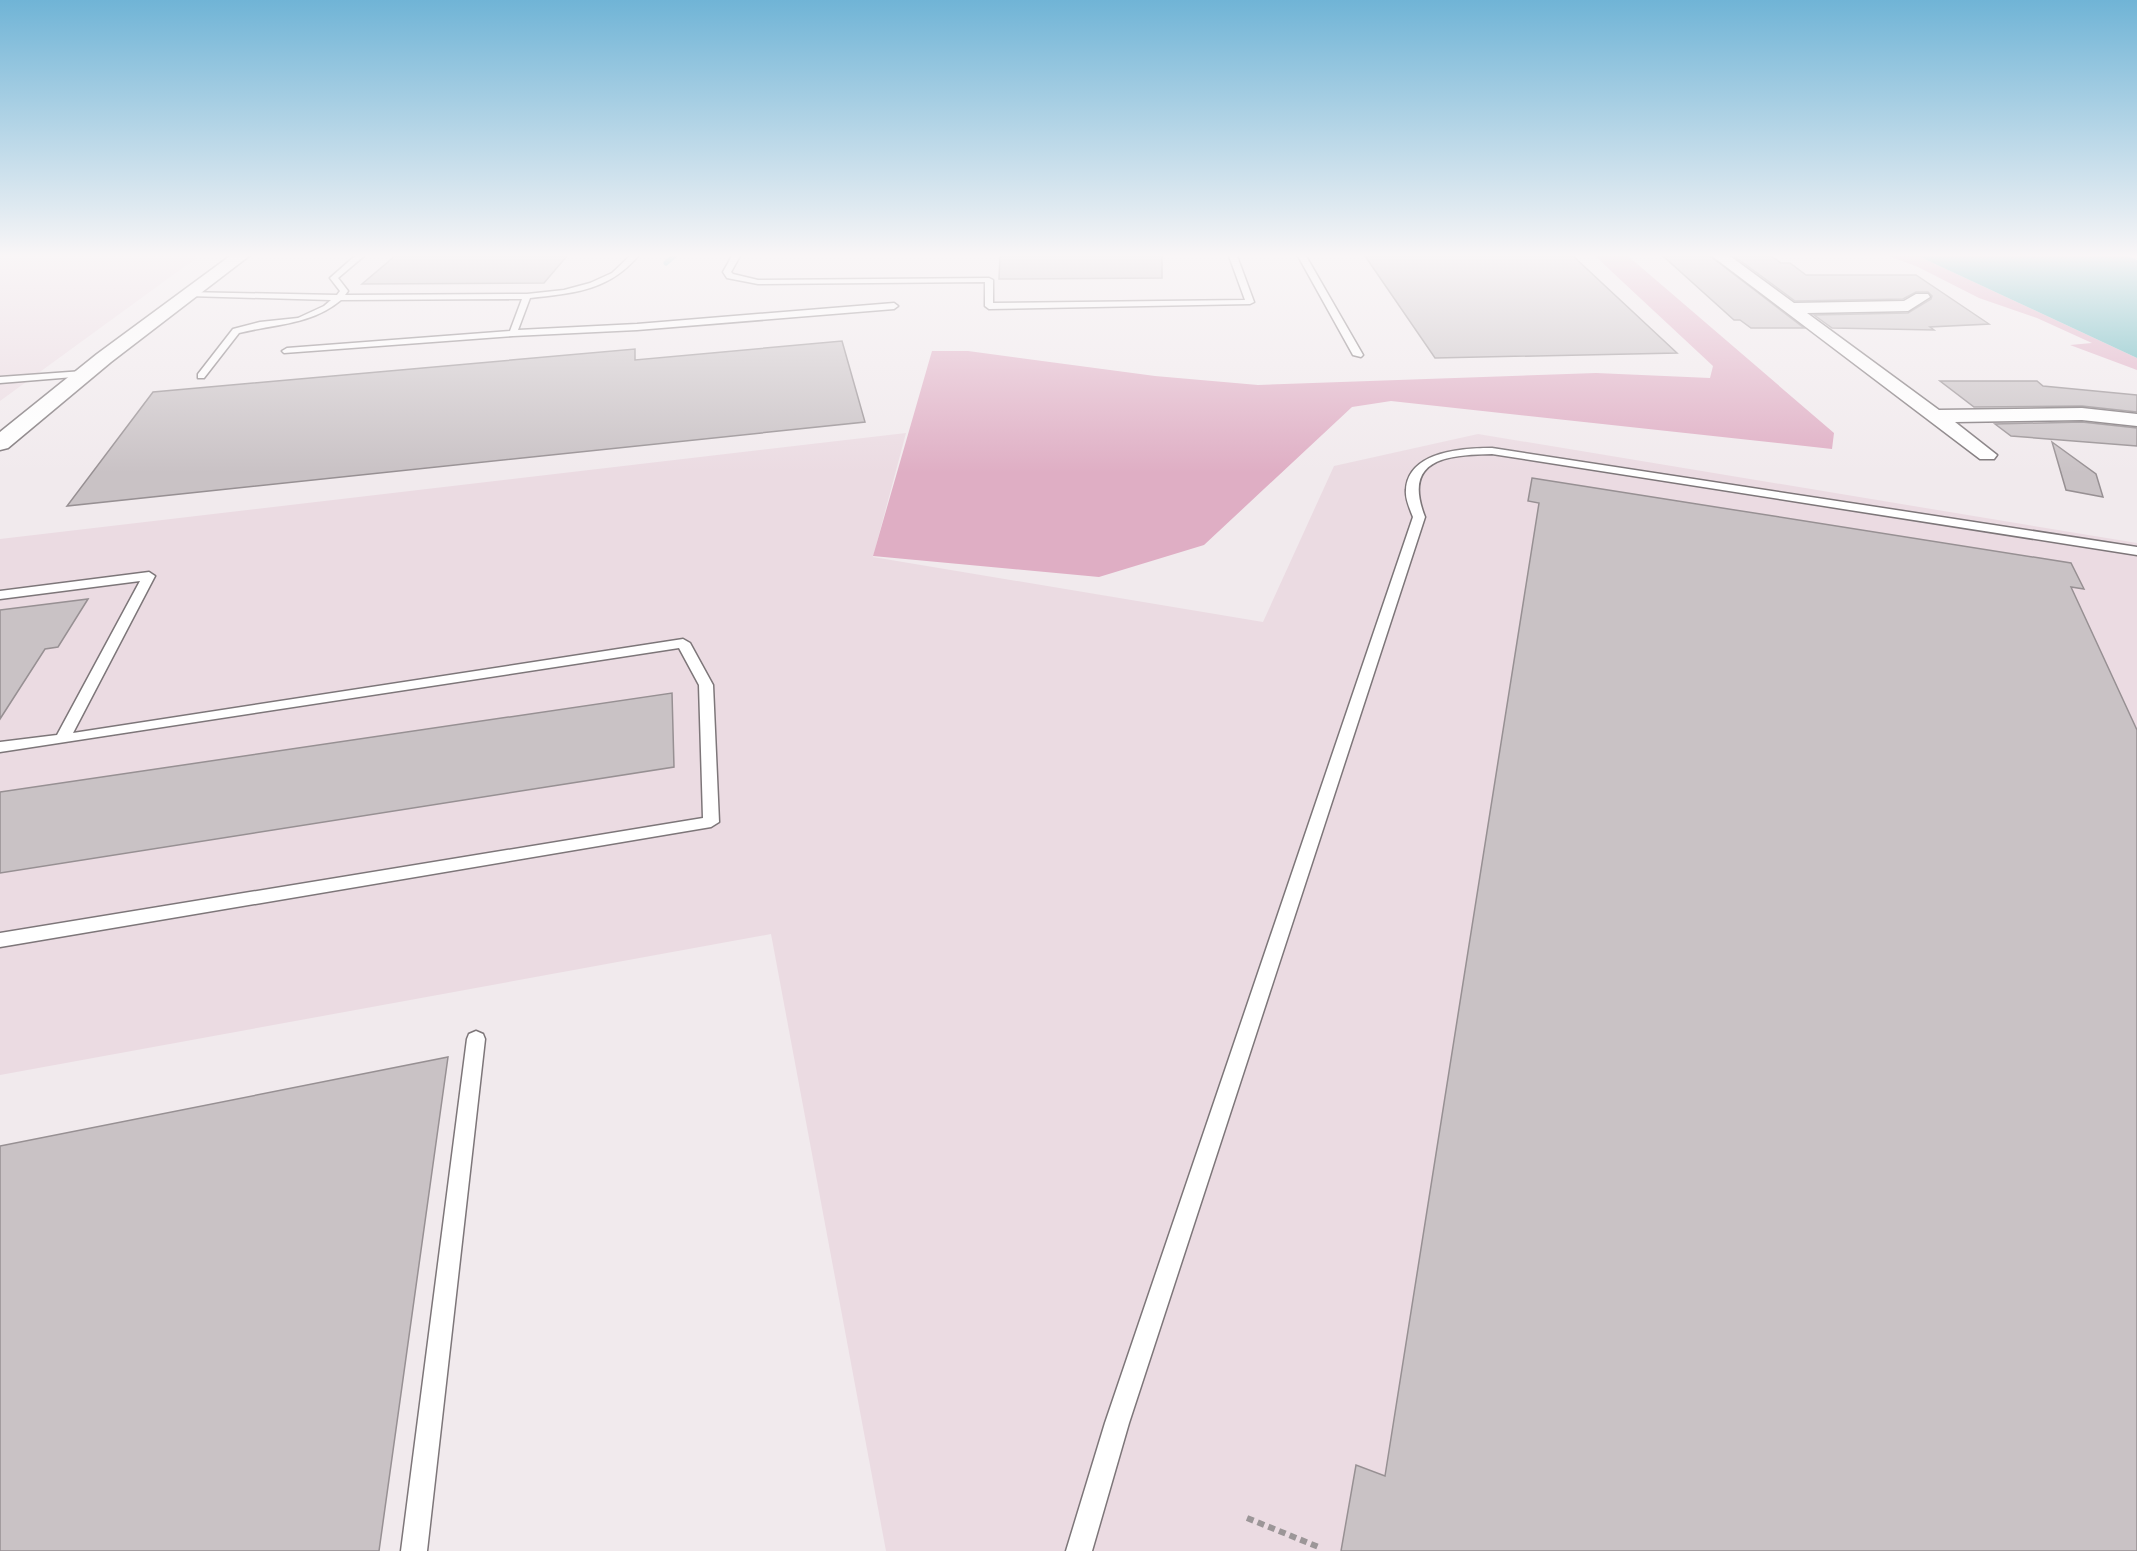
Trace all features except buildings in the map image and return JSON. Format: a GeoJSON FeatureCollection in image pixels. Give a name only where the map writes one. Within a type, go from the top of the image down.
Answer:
{"type":"FeatureCollection","features":[{"type":"Feature","properties":{"kind":"main road"},"geometry":{"type":"LineString","coordinates":[[0,443],[83,374],[143,328]]}},
{"type":"Feature","properties":{"kind":"street"},"geometry":{"type":"LineString","coordinates":[[1817,328],[1987,455]]}},
{"type":"Feature","properties":{"kind":"street"},"geometry":{"type":"LineString","coordinates":[[1934,416],[2082,414],[2137,420]]}},
{"type":"Feature","properties":{"kind":"lane"},"geometry":{"type":"LineString","coordinates":[[201,376],[236,331],[246,328]]}},
{"type":"Feature","properties":{"kind":"lane"},"geometry":{"type":"LineString","coordinates":[[513,333],[515,328]]}},
{"type":"Feature","properties":{"kind":"lane"},"geometry":{"type":"LineString","coordinates":[[287,351],[513,333],[608,328]]}},
{"type":"Feature","properties":{"kind":"lane"},"geometry":{"type":"LineString","coordinates":[[1343,328],[1358,355]]}},
{"type":"Feature","properties":{"kind":"lane"},"geometry":{"type":"LineString","coordinates":[[0,374],[56,372],[56,375]]}},
{"type":"Feature","properties":{"kind":"lane"},"geometry":{"type":"LineString","coordinates":[[0,380],[83,374]]}},
{"type":"Feature","properties":{"kind":"lane"},"geometry":{"type":"LineString","coordinates":[[1079,1551],[1117,1423],[1419,517],[1411,491],[1413,477],[1425,465],[1447,455],[1492,451],[2137,551]]}},
{"type":"Feature","properties":{"kind":"lane"},"geometry":{"type":"LineString","coordinates":[[0,595],[149,576],[62,739]]}},
{"type":"Feature","properties":{"kind":"lane"},"geometry":{"type":"LineString","coordinates":[[0,747],[683,643],[706,685],[711,822],[0,940]]}},
{"type":"Feature","properties":{"kind":"lane"},"geometry":{"type":"LineString","coordinates":[[414,1551],[476,1039]]}},
{"type":"Feature","properties":{"kind":"path"},"geometry":{"type":"LineString","coordinates":[[1247,1518],[1321,1548]]}},
{"type":"Feature","properties":{"kind":"shaded area"},"geometry":{"type":"Polygon","coordinates":[[[0,328],[100,328],[0,401],[0,328]]]}},
{"type":"Feature","properties":{"kind":"shaded area"},"geometry":{"type":"Polygon","coordinates":[[[1673,328],[1712,328],[1834,433],[1832,449],[1391,401],[1352,407],[1204,545],[1099,577],[873,556],[932,351],[968,351],[1155,376],[1258,385],[1596,373],[1710,378],[1713,366],[1673,328]]]}},
{"type":"Feature","properties":{"kind":"shaded area"},"geometry":{"type":"Polygon","coordinates":[[[2060,328],[2073,328],[2137,358],[2137,370],[2070,345],[2092,343],[2060,328]]]}},
{"type":"Feature","properties":{"kind":"shaded area"},"geometry":{"type":"Polygon","coordinates":[[[906,433],[873,557],[1263,622],[1334,466],[1478,434],[2137,543],[2137,1551],[886,1551],[771,934],[0,1075],[0,539],[906,433]]]}},
{"type":"Feature","properties":{"kind":"water"},"geometry":{"type":"Polygon","coordinates":[[[2073,328],[2137,328],[2137,358],[2073,328]]]}}]}
